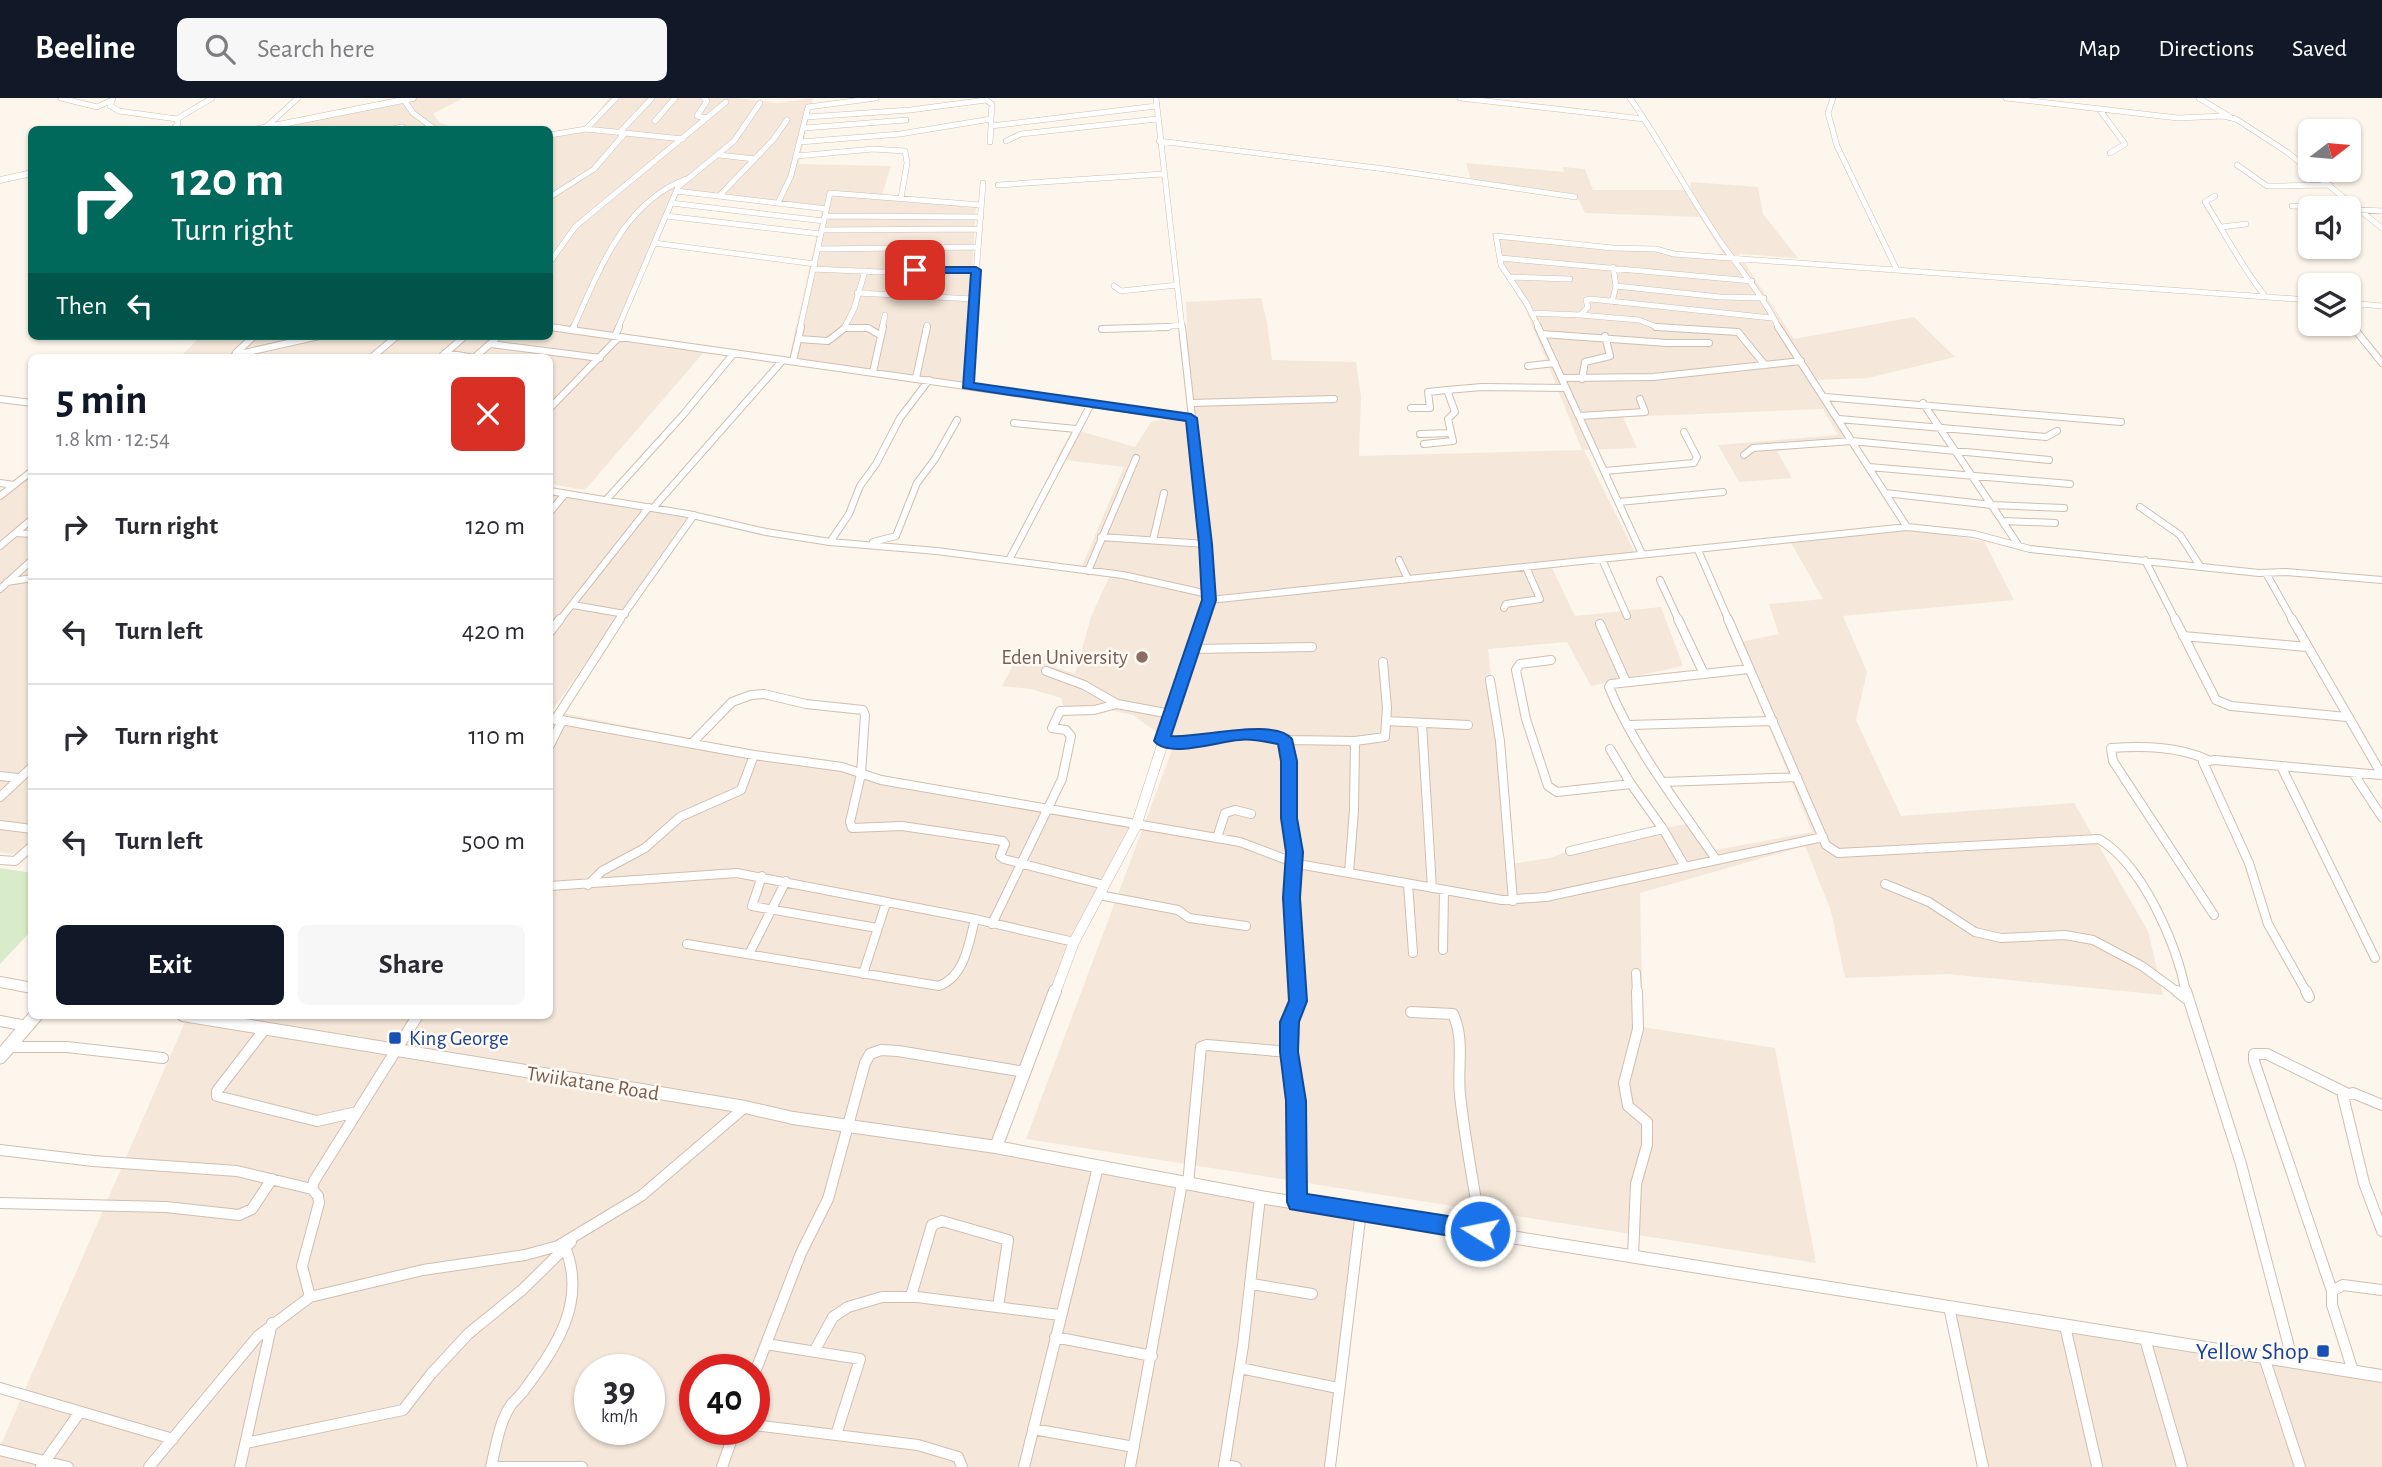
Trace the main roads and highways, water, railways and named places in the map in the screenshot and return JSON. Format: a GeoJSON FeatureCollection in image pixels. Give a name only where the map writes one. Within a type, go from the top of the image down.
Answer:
{"type":"FeatureCollection","features":[{"type":"Feature","properties":{"kind":"main road"},"geometry":{"type":"LineString","coordinates":[[0,982],[28,987]]}},
{"type":"Feature","properties":{"kind":"main road"},"geometry":{"type":"LineString","coordinates":[[4,1052],[33,1019]]}},
{"type":"Feature","properties":{"kind":"place","name":"Eden University"},"geometry":{"type":"Point","coordinates":[1142,657]}},
{"type":"Feature","properties":{"kind":"place","name":"King George"},"geometry":{"type":"Point","coordinates":[395,1038]}},
{"type":"Feature","properties":{"kind":"place","name":"Yellow Shop"},"geometry":{"type":"Point","coordinates":[2323,1351]}}]}
